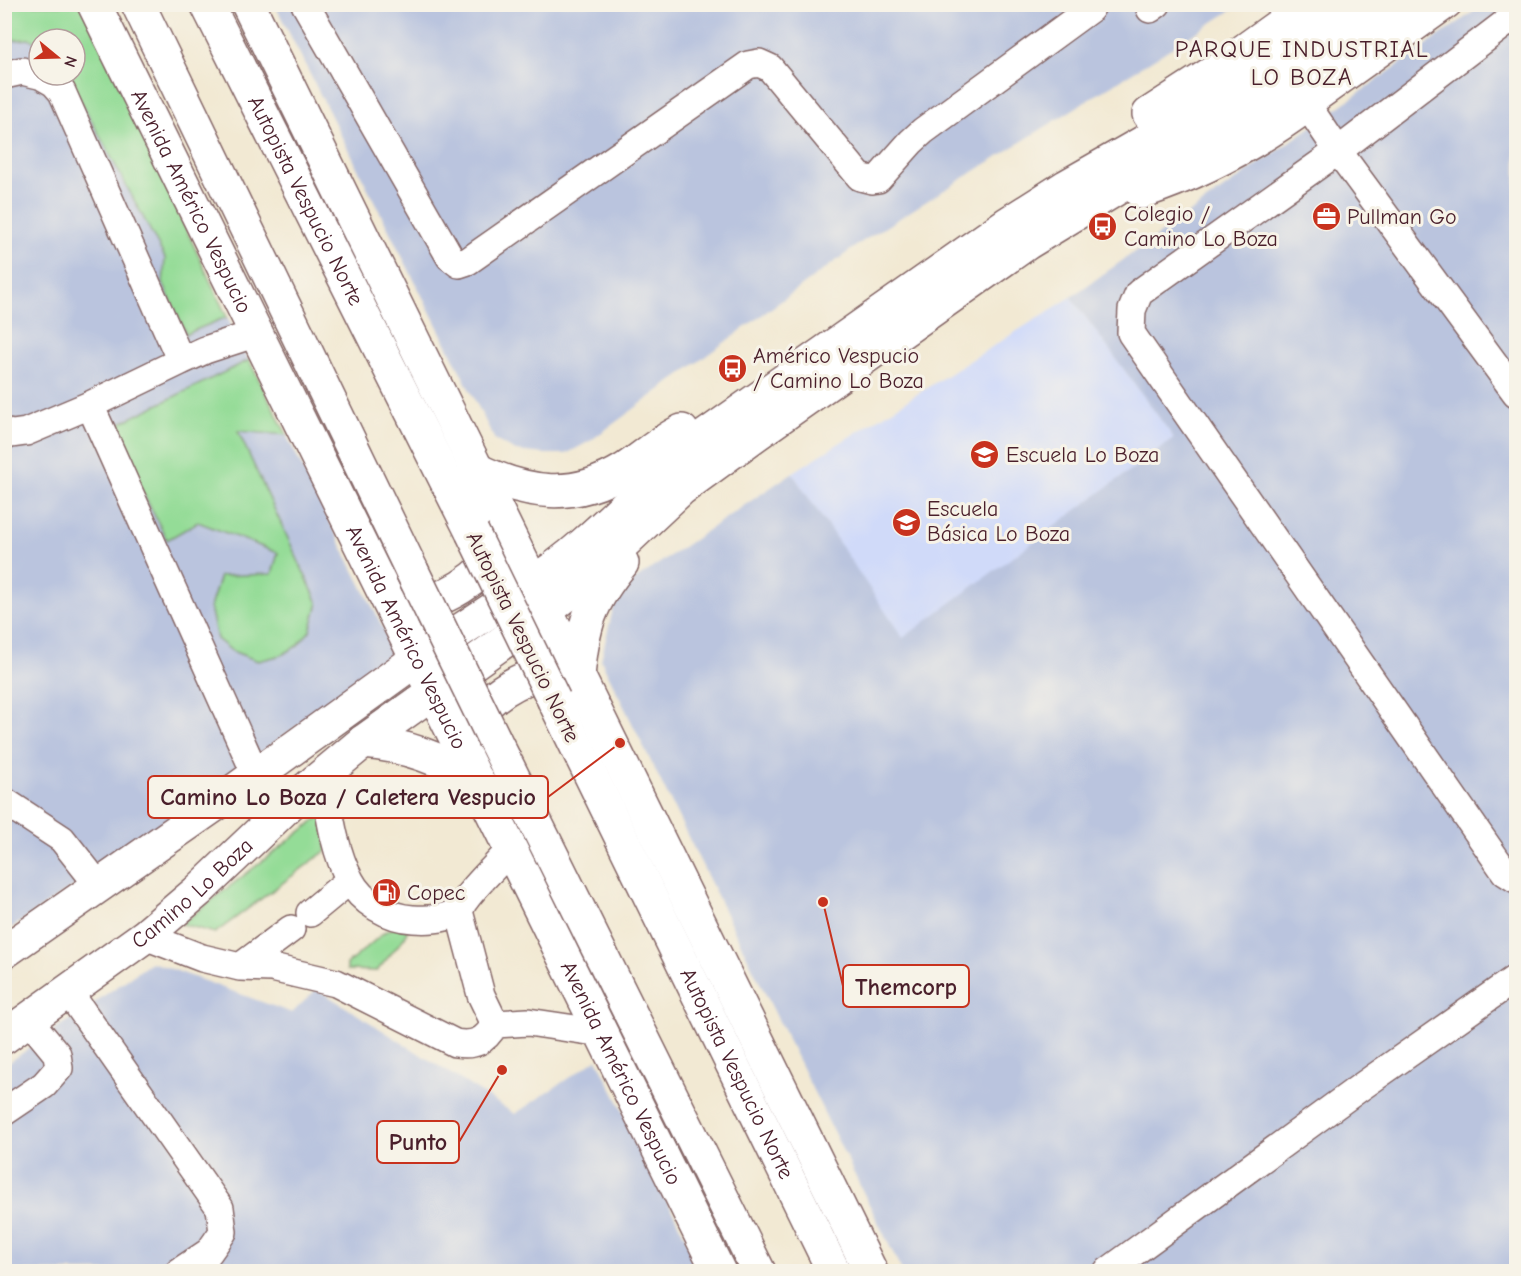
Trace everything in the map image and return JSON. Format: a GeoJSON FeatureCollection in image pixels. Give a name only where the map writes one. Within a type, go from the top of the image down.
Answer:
{"type":"FeatureCollection","features":[{"type":"Feature","properties":{"kind":"main road","name":"Avenida Américo Vespucio"},"geometry":{"type":"LineString","coordinates":[[94,4],[719,1272]]}},
{"type":"Feature","properties":{"kind":"main road"},"geometry":{"type":"LineString","coordinates":[[138,4],[494,739],[759,1272]]}},
{"type":"Feature","properties":{"kind":"main road","name":"Autopista Vespucio Norte"},"geometry":{"type":"LineString","coordinates":[[207,4],[472,532],[834,1272]]}},
{"type":"Feature","properties":{"kind":"main road"},"geometry":{"type":"LineString","coordinates":[[248,4],[871,1272]]}},
{"type":"Feature","properties":{"kind":"main road"},"geometry":{"type":"LineString","coordinates":[[1067,186],[1080,169],[1110,140],[1220,68],[1309,4]]}},
{"type":"Feature","properties":{"kind":"main road"},"geometry":{"type":"LineString","coordinates":[[539,597],[570,555],[687,449],[949,264],[1067,186],[1240,85],[1356,4]]}},
{"type":"Feature","properties":{"kind":"main road"},"geometry":{"type":"LineString","coordinates":[[4,952],[256,775],[417,658],[539,597],[581,583],[699,474],[1004,258],[1290,84],[1401,4]]}},
{"type":"Feature","properties":{"kind":"main road"},"geometry":{"type":"LineString","coordinates":[[1063,220],[1205,167],[1260,137],[1307,105]]}},
{"type":"Feature","properties":{"kind":"main road"},"geometry":{"type":"LineString","coordinates":[[477,470],[518,487],[554,491],[570,490],[588,486],[623,470],[657,446],[695,425],[735,415]]}},
{"type":"Feature","properties":{"kind":"main road"},"geometry":{"type":"LineString","coordinates":[[578,676],[587,620],[596,600],[640,541],[661,507]]}},
{"type":"Feature","properties":{"kind":"main road"},"geometry":{"type":"LineString","coordinates":[[393,609],[428,603],[460,589],[488,566],[510,538]]}},
{"type":"Feature","properties":{"kind":"main road","name":"Camino Lo Boza"},"geometry":{"type":"LineString","coordinates":[[17,1029],[145,936],[198,891],[270,821],[324,774],[363,742],[433,691],[539,597]]}},
{"type":"Feature","properties":{"kind":"main road"},"geometry":{"type":"LineString","coordinates":[[459,743],[477,713],[496,696],[537,675],[578,676]]}},
{"type":"Feature","properties":{"kind":"main road"},"geometry":{"type":"LineString","coordinates":[[363,742],[384,743],[419,752],[439,759],[477,780]]}},
{"type":"Feature","properties":{"kind":"street"},"geometry":{"type":"LineString","coordinates":[[305,4],[450,258],[459,264],[468,261],[748,65],[759,63],[770,68],[860,177],[878,179],[910,142],[923,131],[1090,9],[1093,4]]}},
{"type":"Feature","properties":{"kind":"street"},"geometry":{"type":"LineString","coordinates":[[1448,4],[1307,105],[1338,152],[1516,393]]}},
{"type":"Feature","properties":{"kind":"street"},"geometry":{"type":"LineString","coordinates":[[1516,15],[1338,152],[1139,293],[1132,310],[1131,333],[1505,872],[1516,879]]}},
{"type":"Feature","properties":{"kind":"street"},"geometry":{"type":"LineString","coordinates":[[4,75],[27,72]]}},
{"type":"Feature","properties":{"kind":"street"},"geometry":{"type":"LineString","coordinates":[[58,87],[62,92],[181,361]]}},
{"type":"Feature","properties":{"kind":"street"},"geometry":{"type":"LineString","coordinates":[[4,432],[20,434],[26,432],[90,405],[205,350],[257,333]]}},
{"type":"Feature","properties":{"kind":"street"},"geometry":{"type":"LineString","coordinates":[[90,405],[256,775]]}},
{"type":"Feature","properties":{"kind":"street"},"geometry":{"type":"LineString","coordinates":[[324,774],[339,851],[350,880],[368,902],[395,916],[411,919],[427,920],[459,911]]}},
{"type":"Feature","properties":{"kind":"street"},"geometry":{"type":"LineString","coordinates":[[4,801],[62,839],[99,886]]}},
{"type":"Feature","properties":{"kind":"street"},"geometry":{"type":"LineString","coordinates":[[495,1024],[481,995],[459,911],[464,900],[511,849]]}},
{"type":"Feature","properties":{"kind":"street"},"geometry":{"type":"LineString","coordinates":[[240,967],[350,880]]}},
{"type":"Feature","properties":{"kind":"street"},"geometry":{"type":"LineString","coordinates":[[145,936],[201,958],[240,967],[272,969],[336,983],[455,1042],[469,1045],[481,1042],[495,1024]]}},
{"type":"Feature","properties":{"kind":"street"},"geometry":{"type":"LineString","coordinates":[[1107,1272],[1348,1096],[1516,978]]}},
{"type":"Feature","properties":{"kind":"street"},"geometry":{"type":"LineString","coordinates":[[68,992],[220,1208],[223,1232],[208,1252],[179,1272]]}},
{"type":"Feature","properties":{"kind":"street"},"geometry":{"type":"LineString","coordinates":[[495,1024],[528,1022],[602,1033]]}},
{"type":"Feature","properties":{"kind":"street"},"geometry":{"type":"LineString","coordinates":[[4,1112],[44,1085],[59,1068],[57,1054],[17,1029]]}},
{"type":"Feature","properties":{"kind":"shaded area"},"geometry":{"type":"Polygon","coordinates":[[[5,5],[82,5],[227,317],[396,654],[120,855],[5,932],[5,5]]]}},
{"type":"Feature","properties":{"kind":"shaded area"},"geometry":{"type":"Polygon","coordinates":[[[275,5],[1240,5],[863,241],[590,441],[566,454],[544,454],[516,451],[495,440],[275,5]]]}},
{"type":"Feature","properties":{"kind":"shaded area"},"geometry":{"type":"Polygon","coordinates":[[[1483,5],[1516,5],[1516,1271],[902,1271],[601,660],[617,592],[792,473],[903,638],[1174,438],[1071,297],[1483,5]]]}},
{"type":"Feature","properties":{"kind":"shaded area","name":"Escuela Lo Boza"},"geometry":{"type":"Polygon","coordinates":[[[1071,297],[1174,438],[903,639],[792,473],[1071,297]]]}},
{"type":"Feature","properties":{"kind":"shaded area"},"geometry":{"type":"Polygon","coordinates":[[[152,962],[292,1013],[317,989],[515,1114],[597,1059],[702,1271],[5,1271],[4,1066],[152,962]]]}},
{"type":"Feature","properties":{"kind":"green space"},"geometry":{"type":"Polygon","coordinates":[[[5,5],[82,5],[227,317],[186,334],[163,283],[165,258],[73,87],[87,87],[87,27],[27,27],[27,39],[13,40],[5,50],[5,5]]]}},
{"type":"Feature","properties":{"kind":"green space"},"geometry":{"type":"Polygon","coordinates":[[[249,360],[287,435],[238,431],[318,603],[310,631],[297,646],[282,655],[258,661],[232,651],[217,639],[210,607],[220,576],[272,574],[278,553],[198,522],[167,540],[110,428],[249,360]]]}},
{"type":"Feature","properties":{"kind":"green space"},"geometry":{"type":"Polygon","coordinates":[[[322,815],[327,850],[215,933],[181,924],[322,815]]]}},
{"type":"Feature","properties":{"kind":"green space"},"geometry":{"type":"Polygon","coordinates":[[[401,925],[408,928],[405,937],[377,971],[347,970],[347,964],[386,931],[401,925]]]}},
{"type":"Feature","properties":{"kind":"place","name":"Pullman Go"},"geometry":{"type":"Point","coordinates":[1326,217]}},
{"type":"Feature","properties":{"kind":"place","name":"Colegio / Camino Lo Boza"},"geometry":{"type":"Point","coordinates":[1103,227]}},
{"type":"Feature","properties":{"kind":"place","name":"Américo Vespucio / Camino Lo Boza"},"geometry":{"type":"Point","coordinates":[732,369]}},
{"type":"Feature","properties":{"kind":"place","name":"Escuela Lo Boza"},"geometry":{"type":"Point","coordinates":[985,455]}},
{"type":"Feature","properties":{"kind":"place","name":"Escuela Básica Lo Boza"},"geometry":{"type":"Point","coordinates":[906,522]}},
{"type":"Feature","properties":{"kind":"place","name":"Camino Lo Boza / Caletera Vespucio"},"geometry":{"type":"Point","coordinates":[620,743]}},
{"type":"Feature","properties":{"kind":"place","name":"Copec"},"geometry":{"type":"Point","coordinates":[386,893]}},
{"type":"Feature","properties":{"kind":"place","name":"Themcorp"},"geometry":{"type":"Point","coordinates":[823,902]}},
{"type":"Feature","properties":{"kind":"place","name":"Punto"},"geometry":{"type":"Point","coordinates":[502,1070]}},
{"type":"Feature","properties":{"kind":"district","name":"PARQUE INDUSTRIAL LO BOZA"},"geometry":{"type":"Point","coordinates":[1302,63]}}]}
